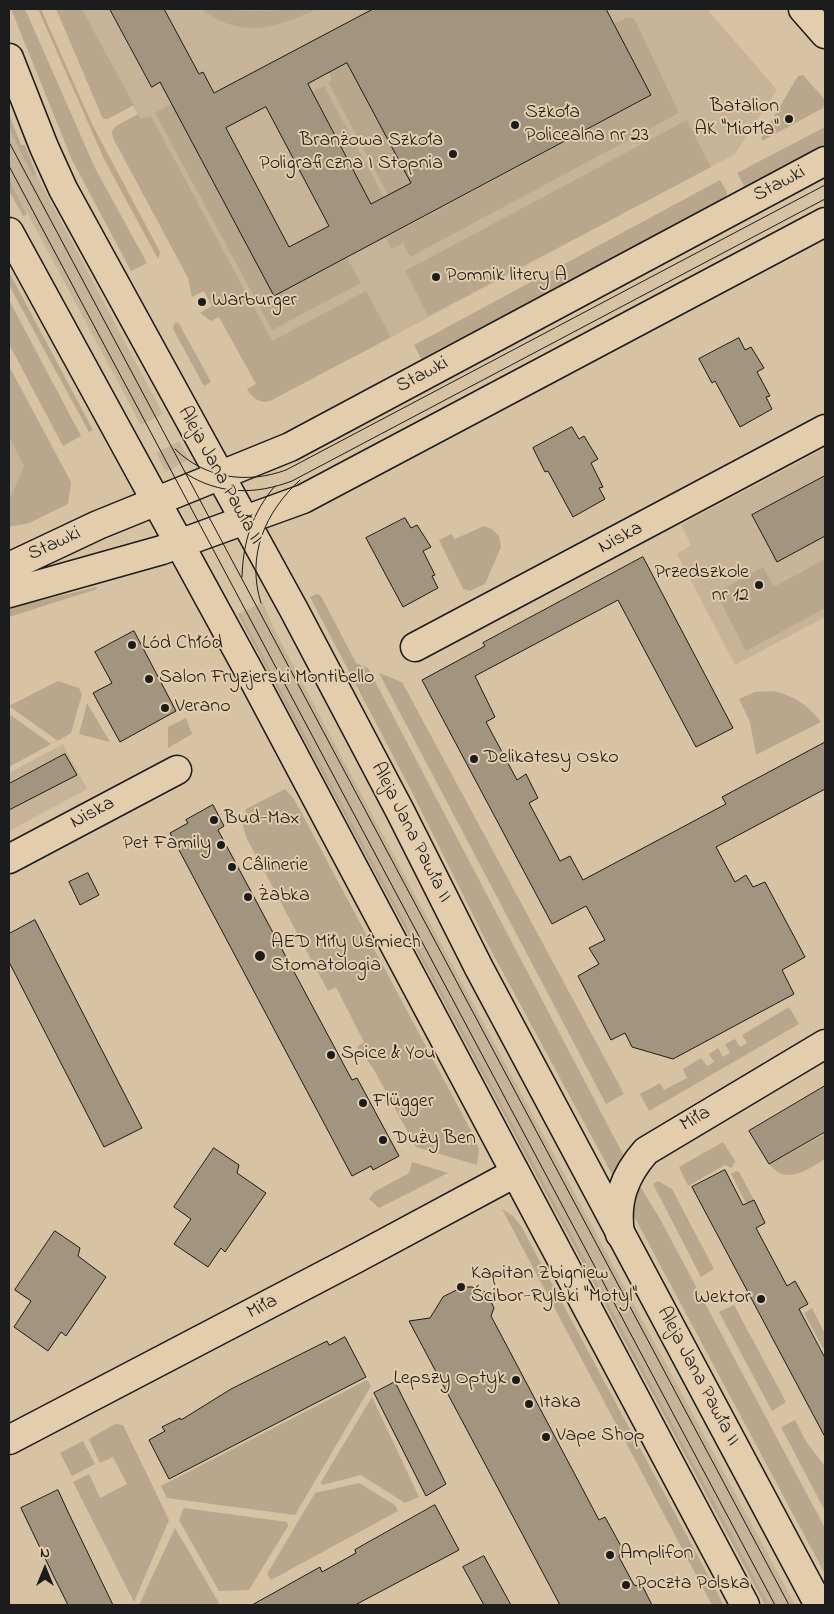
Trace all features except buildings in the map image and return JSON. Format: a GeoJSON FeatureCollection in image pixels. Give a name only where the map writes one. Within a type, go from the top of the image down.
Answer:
{"type":"FeatureCollection","features":[{"type":"Feature","properties":{"kind":"street"},"geometry":{"type":"LineString","coordinates":[[804,9],[825,34]]}},
{"type":"Feature","properties":{"kind":"street","name":"Aleja Jana Pawła II"},"geometry":{"type":"LineString","coordinates":[[9,58],[63,189],[400,811],[479,968],[819,1605]]}},
{"type":"Feature","properties":{"kind":"street","name":"Stawki"},"geometry":{"type":"LineString","coordinates":[[9,567],[98,525],[290,447],[825,161]]}},
{"type":"Feature","properties":{"kind":"street","name":"Stawki"},"geometry":{"type":"LineString","coordinates":[[9,593],[179,544],[303,499],[825,222]]}},
{"type":"Feature","properties":{"kind":"street"},"geometry":{"type":"LineString","coordinates":[[9,232],[256,684],[745,1605]]}},
{"type":"Feature","properties":{"kind":"street","name":"Niska"},"geometry":{"type":"LineString","coordinates":[[415,647],[825,429]]}},
{"type":"Feature","properties":{"kind":"street","name":"Niska"},"geometry":{"type":"LineString","coordinates":[[9,859],[177,770]]}},
{"type":"Feature","properties":{"kind":"street","name":"Miła"},"geometry":{"type":"LineString","coordinates":[[620,1234],[618,1209],[622,1187],[628,1175],[646,1151],[825,1044]]}},
{"type":"Feature","properties":{"kind":"street","name":"Miła"},"geometry":{"type":"LineString","coordinates":[[9,1440],[355,1260],[515,1172]]}},
{"type":"Feature","properties":{"kind":"shaded area"},"geometry":{"type":"Polygon","coordinates":[[[11,9],[25,9],[95,168],[147,263],[131,271],[72,160],[11,9]]]}},
{"type":"Feature","properties":{"kind":"shaded area"},"geometry":{"type":"Polygon","coordinates":[[[38,9],[41,9],[92,124],[160,252],[158,259],[104,159],[38,9]]]}},
{"type":"Feature","properties":{"kind":"shaded area"},"geometry":{"type":"Polygon","coordinates":[[[56,9],[82,9],[134,105],[108,119],[103,119],[56,9]]]}},
{"type":"Feature","properties":{"kind":"shaded area"},"geometry":{"type":"Polygon","coordinates":[[[82,9],[707,9],[777,90],[735,154],[354,357],[268,359],[82,9]]]}},
{"type":"Feature","properties":{"kind":"shaded area"},"geometry":{"type":"Polygon","coordinates":[[[201,9],[253,11],[317,9],[273,26],[245,28],[216,19],[201,9]]]}},
{"type":"Feature","properties":{"kind":"shaded area"},"geometry":{"type":"Polygon","coordinates":[[[626,18],[634,18],[679,113],[410,257],[403,243],[392,249],[386,238],[651,96],[614,24],[626,18]]]}},
{"type":"Feature","properties":{"kind":"shaded area"},"geometry":{"type":"Polygon","coordinates":[[[347,63],[411,183],[388,195],[328,82],[332,80],[329,73],[347,63]]]}},
{"type":"Feature","properties":{"kind":"shaded area"},"geometry":{"type":"Polygon","coordinates":[[[803,75],[825,100],[823,108],[762,141],[761,138],[798,76],[803,75]]]}},
{"type":"Feature","properties":{"kind":"shaded area"},"geometry":{"type":"Polygon","coordinates":[[[324,86],[384,197],[371,204],[312,92],[324,86]]]}},
{"type":"Feature","properties":{"kind":"shaded area"},"geometry":{"type":"Polygon","coordinates":[[[193,92],[177,114],[274,296],[347,258],[361,283],[272,330],[155,113],[193,92]]]}},
{"type":"Feature","properties":{"kind":"shaded area"},"geometry":{"type":"Polygon","coordinates":[[[9,114],[21,145],[25,145],[36,174],[33,176],[9,129],[9,114]]]}},
{"type":"Feature","properties":{"kind":"shaded area"},"geometry":{"type":"Polygon","coordinates":[[[138,114],[141,119],[151,116],[272,341],[366,291],[391,337],[272,400],[264,402],[254,398],[247,389],[256,384],[219,317],[211,321],[200,313],[212,306],[204,291],[192,297],[188,278],[113,138],[112,131],[116,126],[138,114]]]}},
{"type":"Feature","properties":{"kind":"shaded area"},"geometry":{"type":"Polygon","coordinates":[[[687,120],[711,167],[428,316],[405,271],[687,120]]]}},
{"type":"Feature","properties":{"kind":"shaded area"},"geometry":{"type":"Polygon","coordinates":[[[825,127],[825,145],[745,188],[737,173],[825,127]]]}},
{"type":"Feature","properties":{"kind":"shaded area"},"geometry":{"type":"Polygon","coordinates":[[[9,129],[33,175],[36,174],[163,414],[141,425],[9,179],[9,129]]]}},
{"type":"Feature","properties":{"kind":"shaded area"},"geometry":{"type":"Polygon","coordinates":[[[9,179],[27,214],[23,216],[9,191],[9,179]]]}},
{"type":"Feature","properties":{"kind":"shaded area"},"geometry":{"type":"Polygon","coordinates":[[[720,180],[727,192],[726,198],[421,359],[414,345],[720,180]]]}},
{"type":"Feature","properties":{"kind":"shaded area"},"geometry":{"type":"Polygon","coordinates":[[[9,272],[93,430],[89,432],[9,285],[9,272]]]}},
{"type":"Feature","properties":{"kind":"shaded area"},"geometry":{"type":"Polygon","coordinates":[[[9,300],[81,436],[63,446],[9,344],[9,300]]]}},
{"type":"Feature","properties":{"kind":"shaded area"},"geometry":{"type":"Polygon","coordinates":[[[178,322],[211,382],[204,386],[173,329],[174,324],[178,322]]]}},
{"type":"Feature","properties":{"kind":"shaded area"},"geometry":{"type":"Polygon","coordinates":[[[9,366],[71,482],[68,504],[29,523],[9,527],[9,500],[24,466],[9,437],[9,366]]]}},
{"type":"Feature","properties":{"kind":"shaded area"},"geometry":{"type":"Polygon","coordinates":[[[9,437],[24,466],[9,500],[9,437]]]}},
{"type":"Feature","properties":{"kind":"shaded area"},"geometry":{"type":"Polygon","coordinates":[[[179,441],[189,459],[166,472],[156,453],[179,441]]]}},
{"type":"Feature","properties":{"kind":"shaded area","name":"Przedszkole nr 12"},"geometry":{"type":"Polygon","coordinates":[[[825,448],[825,617],[735,665],[677,554],[691,545],[681,525],[825,448]]]}},
{"type":"Feature","properties":{"kind":"shaded area"},"geometry":{"type":"Polygon","coordinates":[[[484,526],[492,529],[499,536],[501,547],[485,584],[470,591],[463,589],[439,540],[451,534],[455,539],[484,526]]]}},
{"type":"Feature","properties":{"kind":"shaded area"},"geometry":{"type":"Polygon","coordinates":[[[825,559],[825,608],[746,651],[716,593],[763,567],[774,587],[825,559]]]}},
{"type":"Feature","properties":{"kind":"shaded area"},"geometry":{"type":"Polygon","coordinates":[[[96,587],[97,589],[9,617],[9,608],[96,587]]]}},
{"type":"Feature","properties":{"kind":"shaded area"},"geometry":{"type":"Polygon","coordinates":[[[317,594],[321,596],[356,663],[368,668],[626,1160],[614,1178],[486,941],[412,792],[310,597],[317,594]]]}},
{"type":"Feature","properties":{"kind":"shaded area"},"geometry":{"type":"Polygon","coordinates":[[[263,602],[273,627],[384,837],[795,1605],[769,1605],[240,613],[263,602]]]}},
{"type":"Feature","properties":{"kind":"shaded area"},"geometry":{"type":"Polygon","coordinates":[[[240,613],[769,1605],[765,1605],[248,634],[238,614],[240,613]]]}},
{"type":"Feature","properties":{"kind":"shaded area"},"geometry":{"type":"Polygon","coordinates":[[[379,673],[402,682],[624,1094],[606,1104],[379,673]]]}},
{"type":"Feature","properties":{"kind":"shaded area"},"geometry":{"type":"Polygon","coordinates":[[[58,681],[79,688],[82,694],[71,733],[58,741],[9,706],[58,681]]]}},
{"type":"Feature","properties":{"kind":"shaded area"},"geometry":{"type":"Polygon","coordinates":[[[773,691],[787,695],[800,702],[811,710],[821,722],[756,755],[750,722],[739,699],[755,692],[773,691]]]}},
{"type":"Feature","properties":{"kind":"shaded area"},"geometry":{"type":"Polygon","coordinates":[[[87,703],[110,742],[79,734],[87,703]]]}},
{"type":"Feature","properties":{"kind":"shaded area"},"geometry":{"type":"Polygon","coordinates":[[[9,714],[51,744],[9,767],[9,714]]]}},
{"type":"Feature","properties":{"kind":"shaded area"},"geometry":{"type":"Polygon","coordinates":[[[186,718],[192,734],[168,748],[168,727],[186,718]]]}},
{"type":"Feature","properties":{"kind":"shaded area"},"geometry":{"type":"Polygon","coordinates":[[[63,744],[87,789],[9,831],[9,773],[63,744]]]}},
{"type":"Feature","properties":{"kind":"shaded area"},"geometry":{"type":"Polygon","coordinates":[[[285,789],[294,799],[476,1140],[479,1149],[477,1165],[416,1147],[373,1068],[357,1047],[364,1042],[336,987],[328,991],[247,839],[242,823],[246,809],[285,789]]]}},
{"type":"Feature","properties":{"kind":"shaded area"},"geometry":{"type":"Polygon","coordinates":[[[789,1007],[799,1024],[649,1111],[640,1094],[660,1083],[664,1090],[687,1078],[683,1069],[701,1058],[707,1066],[714,1062],[709,1054],[718,1048],[723,1057],[730,1053],[725,1044],[735,1039],[740,1047],[747,1043],[742,1035],[789,1007]]]}},
{"type":"Feature","properties":{"kind":"shaded area"},"geometry":{"type":"Polygon","coordinates":[[[825,1134],[825,1159],[811,1168],[789,1175],[776,1171],[769,1164],[825,1134]]]}},
{"type":"Feature","properties":{"kind":"shaded area"},"geometry":{"type":"Polygon","coordinates":[[[723,1142],[735,1161],[733,1166],[731,1168],[725,1165],[688,1186],[679,1167],[723,1142]]]}},
{"type":"Feature","properties":{"kind":"shaded area"},"geometry":{"type":"Polygon","coordinates":[[[412,1162],[448,1173],[379,1208],[369,1199],[374,1192],[409,1173],[412,1162]]]}},
{"type":"Feature","properties":{"kind":"shaded area"},"geometry":{"type":"Polygon","coordinates":[[[736,1171],[739,1172],[754,1200],[746,1203],[731,1174],[736,1171]]]}},
{"type":"Feature","properties":{"kind":"shaded area"},"geometry":{"type":"Polygon","coordinates":[[[637,1181],[660,1219],[825,1528],[825,1574],[627,1203],[637,1181]]]}},
{"type":"Feature","properties":{"kind":"shaded area"},"geometry":{"type":"Polygon","coordinates":[[[658,1181],[672,1189],[714,1269],[701,1277],[653,1184],[658,1181]]]}},
{"type":"Feature","properties":{"kind":"shaded area"},"geometry":{"type":"Polygon","coordinates":[[[502,1209],[513,1216],[521,1226],[724,1605],[712,1605],[502,1209]]]}},
{"type":"Feature","properties":{"kind":"shaded area"},"geometry":{"type":"Polygon","coordinates":[[[734,1305],[786,1402],[772,1411],[719,1312],[734,1305]]]}},
{"type":"Feature","properties":{"kind":"shaded area"},"geometry":{"type":"Polygon","coordinates":[[[812,1308],[825,1334],[825,1347],[823,1348],[804,1313],[812,1308]]]}},
{"type":"Feature","properties":{"kind":"shaded area"},"geometry":{"type":"Polygon","coordinates":[[[367,1380],[371,1386],[295,1515],[167,1498],[161,1486],[367,1380]]]}},
{"type":"Feature","properties":{"kind":"shaded area"},"geometry":{"type":"Polygon","coordinates":[[[372,1397],[419,1497],[405,1503],[361,1475],[322,1485],[321,1482],[372,1397]]]}},
{"type":"Feature","properties":{"kind":"shaded area"},"geometry":{"type":"Polygon","coordinates":[[[795,1420],[807,1443],[825,1466],[825,1511],[781,1427],[795,1420]]]}},
{"type":"Feature","properties":{"kind":"shaded area"},"geometry":{"type":"Polygon","coordinates":[[[115,1424],[123,1425],[169,1520],[134,1602],[73,1482],[89,1474],[100,1498],[127,1484],[113,1457],[100,1463],[89,1439],[115,1424]]]}},
{"type":"Feature","properties":{"kind":"shaded area"},"geometry":{"type":"Polygon","coordinates":[[[83,1441],[95,1464],[72,1476],[60,1453],[83,1441]]]}},
{"type":"Feature","properties":{"kind":"shaded area"},"geometry":{"type":"Polygon","coordinates":[[[359,1483],[395,1505],[398,1511],[271,1580],[267,1574],[315,1493],[359,1483]]]}},
{"type":"Feature","properties":{"kind":"shaded area"},"geometry":{"type":"Polygon","coordinates":[[[184,1508],[287,1522],[288,1526],[249,1590],[219,1591],[179,1520],[184,1508]]]}},
{"type":"Feature","properties":{"kind":"shaded area"},"geometry":{"type":"Polygon","coordinates":[[[175,1528],[219,1603],[217,1605],[139,1605],[175,1528]]]}},
{"type":"Feature","properties":{"kind":"tram line"},"geometry":{"type":"LineString","coordinates":[[9,142],[789,1605]]}},
{"type":"Feature","properties":{"kind":"tram line"},"geometry":{"type":"LineString","coordinates":[[9,166],[775,1605]]}},
{"type":"Feature","properties":{"kind":"tram line"},"geometry":{"type":"LineString","coordinates":[[175,449],[200,467],[213,473],[228,476],[257,477],[286,470],[825,185]]}},
{"type":"Feature","properties":{"kind":"tram line"},"geometry":{"type":"LineString","coordinates":[[185,473],[211,486],[237,491],[264,489],[292,481],[825,199]]}},
{"type":"Feature","properties":{"kind":"tram line"},"geometry":{"type":"LineString","coordinates":[[261,603],[257,586],[256,568],[262,536],[277,506],[300,480]]}},
{"type":"Feature","properties":{"kind":"tram line"},"geometry":{"type":"LineString","coordinates":[[242,577],[244,552],[250,528],[260,507],[275,486]]}},
{"type":"Feature","properties":{"kind":"place","name":"Batalion AK \"Miotła\""},"geometry":{"type":"Point","coordinates":[789,119]}},
{"type":"Feature","properties":{"kind":"place","name":"Szkoła Policealna nr 23"},"geometry":{"type":"Point","coordinates":[515,125]}},
{"type":"Feature","properties":{"kind":"place","name":"Branżowa Szkoła Poligraficzna I Stopnia"},"geometry":{"type":"Point","coordinates":[453,154]}},
{"type":"Feature","properties":{"kind":"place","name":"Pomnik litery A"},"geometry":{"type":"Point","coordinates":[436,277]}},
{"type":"Feature","properties":{"kind":"place","name":"Warburger"},"geometry":{"type":"Point","coordinates":[202,302]}},
{"type":"Feature","properties":{"kind":"place","name":"Przedszkole nr 12"},"geometry":{"type":"Point","coordinates":[759,585]}},
{"type":"Feature","properties":{"kind":"place","name":"Lód Chłód"},"geometry":{"type":"Point","coordinates":[132,645]}},
{"type":"Feature","properties":{"kind":"place","name":"Salon Fryzjerski Montibello"},"geometry":{"type":"Point","coordinates":[149,679]}},
{"type":"Feature","properties":{"kind":"place","name":"Verano"},"geometry":{"type":"Point","coordinates":[165,708]}},
{"type":"Feature","properties":{"kind":"place","name":"Delikatesy Osko"},"geometry":{"type":"Point","coordinates":[474,759]}},
{"type":"Feature","properties":{"kind":"place","name":"Bud-Max"},"geometry":{"type":"Point","coordinates":[214,820]}},
{"type":"Feature","properties":{"kind":"place","name":"Pet Family"},"geometry":{"type":"Point","coordinates":[221,845]}},
{"type":"Feature","properties":{"kind":"place","name":"Câlinerie"},"geometry":{"type":"Point","coordinates":[232,867]}},
{"type":"Feature","properties":{"kind":"place","name":"Żabka"},"geometry":{"type":"Point","coordinates":[248,897]}},
{"type":"Feature","properties":{"kind":"place","name":"AED Miły Uśmiech Stomatologia"},"geometry":{"type":"Point","coordinates":[260,956]}},
{"type":"Feature","properties":{"kind":"place","name":"Spice & You"},"geometry":{"type":"Point","coordinates":[331,1055]}},
{"type":"Feature","properties":{"kind":"place","name":"Flügger"},"geometry":{"type":"Point","coordinates":[363,1103]}},
{"type":"Feature","properties":{"kind":"place","name":"Duży Ben"},"geometry":{"type":"Point","coordinates":[383,1140]}},
{"type":"Feature","properties":{"kind":"place","name":"Kapitan Zbigniew Ścibor-Rylski \"Motyl\""},"geometry":{"type":"Point","coordinates":[461,1287]}},
{"type":"Feature","properties":{"kind":"place","name":"Wektor"},"geometry":{"type":"Point","coordinates":[761,1299]}},
{"type":"Feature","properties":{"kind":"place","name":"Lepszy Optyk"},"geometry":{"type":"Point","coordinates":[516,1380]}},
{"type":"Feature","properties":{"kind":"place","name":"Itaka"},"geometry":{"type":"Point","coordinates":[529,1404]}},
{"type":"Feature","properties":{"kind":"place","name":"Vape Shop"},"geometry":{"type":"Point","coordinates":[546,1437]}},
{"type":"Feature","properties":{"kind":"place","name":"Amplifon"},"geometry":{"type":"Point","coordinates":[610,1555]}},
{"type":"Feature","properties":{"kind":"place","name":"Poczta Polska"},"geometry":{"type":"Point","coordinates":[626,1585]}}]}
